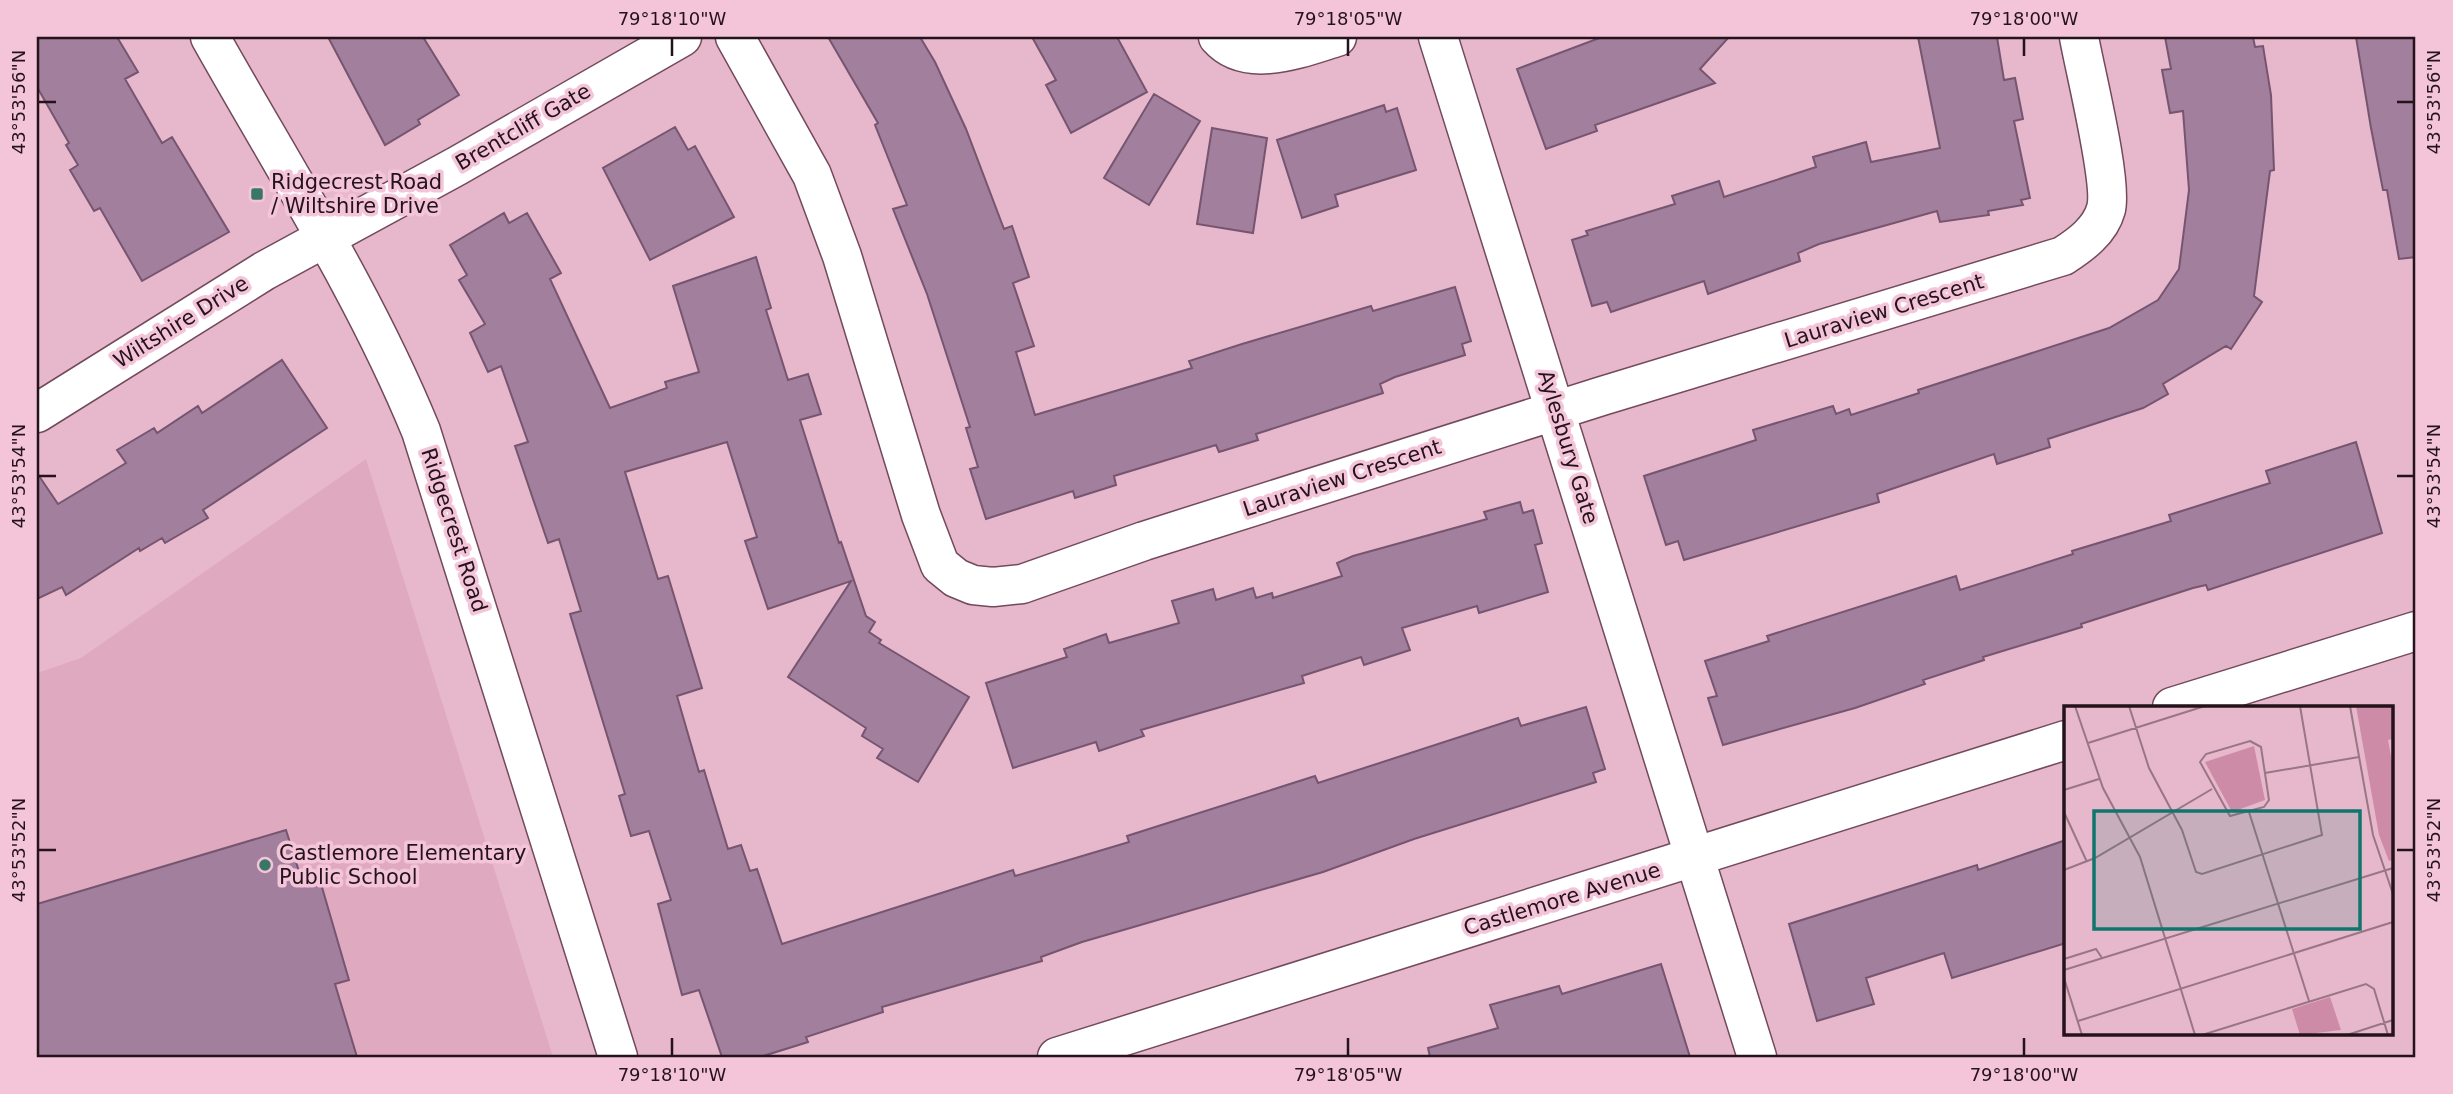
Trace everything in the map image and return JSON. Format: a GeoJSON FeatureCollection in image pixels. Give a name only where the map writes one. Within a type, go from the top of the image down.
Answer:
{"type":"FeatureCollection","features":[{"type":"Feature","properties":{"kind":"street","name":"Ridgecrest Road"},"geometry":{"type":"LineString","coordinates":[[210,37],[328,238],[399,378],[421,431],[618,1057]]}},
{"type":"Feature","properties":{"kind":"street","name":"Brentcliff Gate"},"geometry":{"type":"LineString","coordinates":[[328,238],[682,37]]}},
{"type":"Feature","properties":{"kind":"street","name":"Lauraview Crescent"},"geometry":{"type":"LineString","coordinates":[[735,37],[812,175],[842,256],[940,565],[956,578],[973,585],[993,587],[1022,584],[1144,541],[1557,410],[2063,256],[2083,243],[2098,225],[2108,197],[2079,37]]}},
{"type":"Feature","properties":{"kind":"street"},"geometry":{"type":"LineString","coordinates":[[1218,37],[1225,46],[1250,53],[1281,54],[1337,37]]}},
{"type":"Feature","properties":{"kind":"street","name":"Aylesbury Gate"},"geometry":{"type":"LineString","coordinates":[[1438,37],[1557,410],[1693,858],[1757,1057]]}},
{"type":"Feature","properties":{"kind":"street","name":"Wiltshire Drive"},"geometry":{"type":"LineString","coordinates":[[37,413],[188,316],[328,238]]}},
{"type":"Feature","properties":{"kind":"street"},"geometry":{"type":"LineString","coordinates":[[2175,706],[2416,631]]}},
{"type":"Feature","properties":{"kind":"street","name":"Castlemore Avenue"},"geometry":{"type":"LineString","coordinates":[[1057,1057],[2064,741]]}},
{"type":"Feature","properties":{"kind":"shaded area","name":"Castlemore Elementary Public School"},"geometry":{"type":"Polygon","coordinates":[[[366,459],[553,1057],[37,1057],[37,673],[81,658],[366,459]]]}},
{"type":"Feature","properties":{"kind":"building"},"geometry":{"type":"Polygon","coordinates":[[[37,37],[117,37],[138,72],[125,79],[162,143],[172,137],[229,232],[142,281],[100,208],[94,211],[70,170],[78,165],[66,145],[69,143],[37,87],[37,37]]]}},
{"type":"Feature","properties":{"kind":"building"},"geometry":{"type":"Polygon","coordinates":[[[328,37],[423,37],[459,95],[418,120],[420,124],[385,145],[328,37]]]}},
{"type":"Feature","properties":{"kind":"building"},"geometry":{"type":"Polygon","coordinates":[[[828,37],[920,37],[935,62],[966,129],[1004,229],[1012,226],[1029,277],[1013,283],[1034,346],[1016,352],[1035,415],[1192,368],[1189,361],[1242,344],[1371,306],[1373,311],[1455,287],[1471,341],[1462,344],[1465,355],[1395,377],[1380,384],[1383,393],[1256,434],[1258,440],[1219,452],[1216,445],[1114,476],[1116,485],[1075,498],[1073,491],[986,519],[970,469],[978,467],[966,428],[970,427],[927,294],[893,209],[907,205],[875,125],[878,123],[828,37]]]}},
{"type":"Feature","properties":{"kind":"building"},"geometry":{"type":"Polygon","coordinates":[[[1032,37],[1117,37],[1147,92],[1071,133],[1046,85],[1056,80],[1032,37]]]}},
{"type":"Feature","properties":{"kind":"building"},"geometry":{"type":"Polygon","coordinates":[[[1602,37],[1729,37],[1700,69],[1715,83],[1595,125],[1597,131],[1546,149],[1517,69],[1602,37]]]}},
{"type":"Feature","properties":{"kind":"building"},"geometry":{"type":"Polygon","coordinates":[[[1918,37],[1997,37],[2004,80],[2015,78],[2023,119],[2014,121],[2030,198],[2021,200],[2023,205],[1988,211],[1989,215],[1940,222],[1937,211],[1819,244],[1798,253],[1800,261],[1708,294],[1704,281],[1611,312],[1607,302],[1592,306],[1572,240],[1588,235],[1586,231],[1675,204],[1672,196],[1719,181],[1724,197],[1816,167],[1813,157],[1866,142],[1871,162],[1940,148],[1918,37]]]}},
{"type":"Feature","properties":{"kind":"building"},"geometry":{"type":"Polygon","coordinates":[[[2165,37],[2253,37],[2255,47],[2263,46],[2271,95],[2274,170],[2270,171],[2254,296],[2262,302],[2231,349],[2226,346],[2163,384],[2168,394],[2143,408],[2048,439],[2050,447],[1997,464],[1994,454],[1877,494],[1879,502],[1684,560],[1678,541],[1666,545],[1644,476],[1756,440],[1753,430],[1833,406],[1836,414],[1849,409],[1851,415],[1919,393],[1918,390],[2109,328],[2158,300],[2179,269],[2189,190],[2183,111],[2170,113],[2162,70],[2171,69],[2165,37]]]}},
{"type":"Feature","properties":{"kind":"building"},"geometry":{"type":"Polygon","coordinates":[[[2356,37],[2416,37],[2416,257],[2399,259],[2387,190],[2383,190],[2356,37]]]}},
{"type":"Feature","properties":{"kind":"building"},"geometry":{"type":"Polygon","coordinates":[[[1154,94],[1200,121],[1149,205],[1104,178],[1154,94]]]}},
{"type":"Feature","properties":{"kind":"building"},"geometry":{"type":"Polygon","coordinates":[[[1384,105],[1386,112],[1397,108],[1416,170],[1335,195],[1338,206],[1302,218],[1277,140],[1384,105]]]}},
{"type":"Feature","properties":{"kind":"building"},"geometry":{"type":"Polygon","coordinates":[[[675,127],[688,150],[695,146],[734,217],[650,260],[603,168],[675,127]]]}},
{"type":"Feature","properties":{"kind":"building"},"geometry":{"type":"Polygon","coordinates":[[[1212,128],[1267,138],[1253,233],[1197,224],[1212,128]]]}},
{"type":"Feature","properties":{"kind":"building"},"geometry":{"type":"Polygon","coordinates":[[[504,213],[509,223],[527,213],[561,273],[550,279],[610,408],[667,388],[665,382],[699,372],[673,286],[756,257],[771,308],[766,310],[788,380],[808,374],[821,414],[800,420],[839,543],[841,542],[866,616],[875,622],[869,632],[881,640],[879,643],[969,697],[918,782],[877,758],[883,749],[862,736],[866,728],[788,677],[851,581],[768,609],[745,541],[757,537],[727,442],[625,472],[658,579],[668,576],[702,688],[677,696],[699,772],[704,770],[728,849],[741,845],[750,871],[757,869],[782,944],[1013,870],[1015,876],[1129,842],[1127,836],[1315,776],[1318,783],[1518,718],[1521,726],[1586,707],[1605,769],[1593,773],[1596,782],[1414,839],[1323,872],[1082,942],[1041,957],[1042,961],[882,1007],[883,1012],[806,1037],[808,1042],[760,1057],[722,1057],[699,990],[682,995],[658,904],[671,900],[649,831],[631,836],[619,796],[625,794],[570,614],[581,611],[559,539],[548,543],[515,446],[528,442],[501,366],[488,372],[470,333],[485,324],[459,280],[467,275],[450,245],[504,213]]]}},
{"type":"Feature","properties":{"kind":"building"},"geometry":{"type":"Polygon","coordinates":[[[282,360],[327,428],[203,510],[208,518],[165,543],[162,538],[140,551],[139,548],[66,595],[62,587],[37,599],[37,473],[58,504],[126,463],[117,450],[154,428],[157,433],[198,406],[202,413],[282,360]]]}},
{"type":"Feature","properties":{"kind":"building"},"geometry":{"type":"Polygon","coordinates":[[[2356,442],[2382,533],[2208,590],[2206,585],[2193,588],[2081,624],[2082,627],[1983,657],[1984,660],[1923,680],[1925,684],[1855,708],[1723,745],[1708,698],[1717,696],[1705,661],[1769,641],[1767,636],[1956,576],[1960,590],[2073,554],[2072,551],[2171,521],[2169,515],[2270,483],[2266,471],[2356,442]]]}},
{"type":"Feature","properties":{"kind":"building"},"geometry":{"type":"Polygon","coordinates":[[[1520,502],[1523,513],[1533,510],[1542,543],[1535,545],[1548,592],[1479,613],[1477,606],[1402,628],[1410,650],[1364,665],[1361,657],[1302,676],[1304,683],[1141,730],[1144,736],[1099,751],[1096,742],[1013,768],[986,683],[1067,657],[1064,649],[1106,634],[1109,643],[1179,623],[1172,601],[1213,589],[1216,600],[1253,588],[1256,598],[1272,593],[1273,598],[1342,576],[1337,563],[1353,556],[1487,519],[1484,512],[1520,502]]]}},
{"type":"Feature","properties":{"kind":"building"},"geometry":{"type":"Polygon","coordinates":[[[286,830],[302,881],[319,877],[349,980],[335,984],[357,1057],[37,1057],[37,904],[286,830]]]}},
{"type":"Feature","properties":{"kind":"building"},"geometry":{"type":"Polygon","coordinates":[[[2064,841],[2064,944],[1952,978],[1944,953],[1866,978],[1874,1004],[1817,1021],[1789,924],[1977,865],[1978,870],[2064,841]]]}},
{"type":"Feature","properties":{"kind":"building"},"geometry":{"type":"Polygon","coordinates":[[[1661,964],[1690,1057],[1430,1057],[1428,1048],[1498,1028],[1490,1005],[1559,986],[1562,994],[1661,964]]]}},
{"type":"Feature","properties":{"kind":"place","name":"Ridgecrest Road / Wiltshire Drive"},"geometry":{"type":"Point","coordinates":[257,194]}},
{"type":"Feature","properties":{"kind":"place","name":"Castlemore Elementary Public School"},"geometry":{"type":"Point","coordinates":[265,865]}}]}
